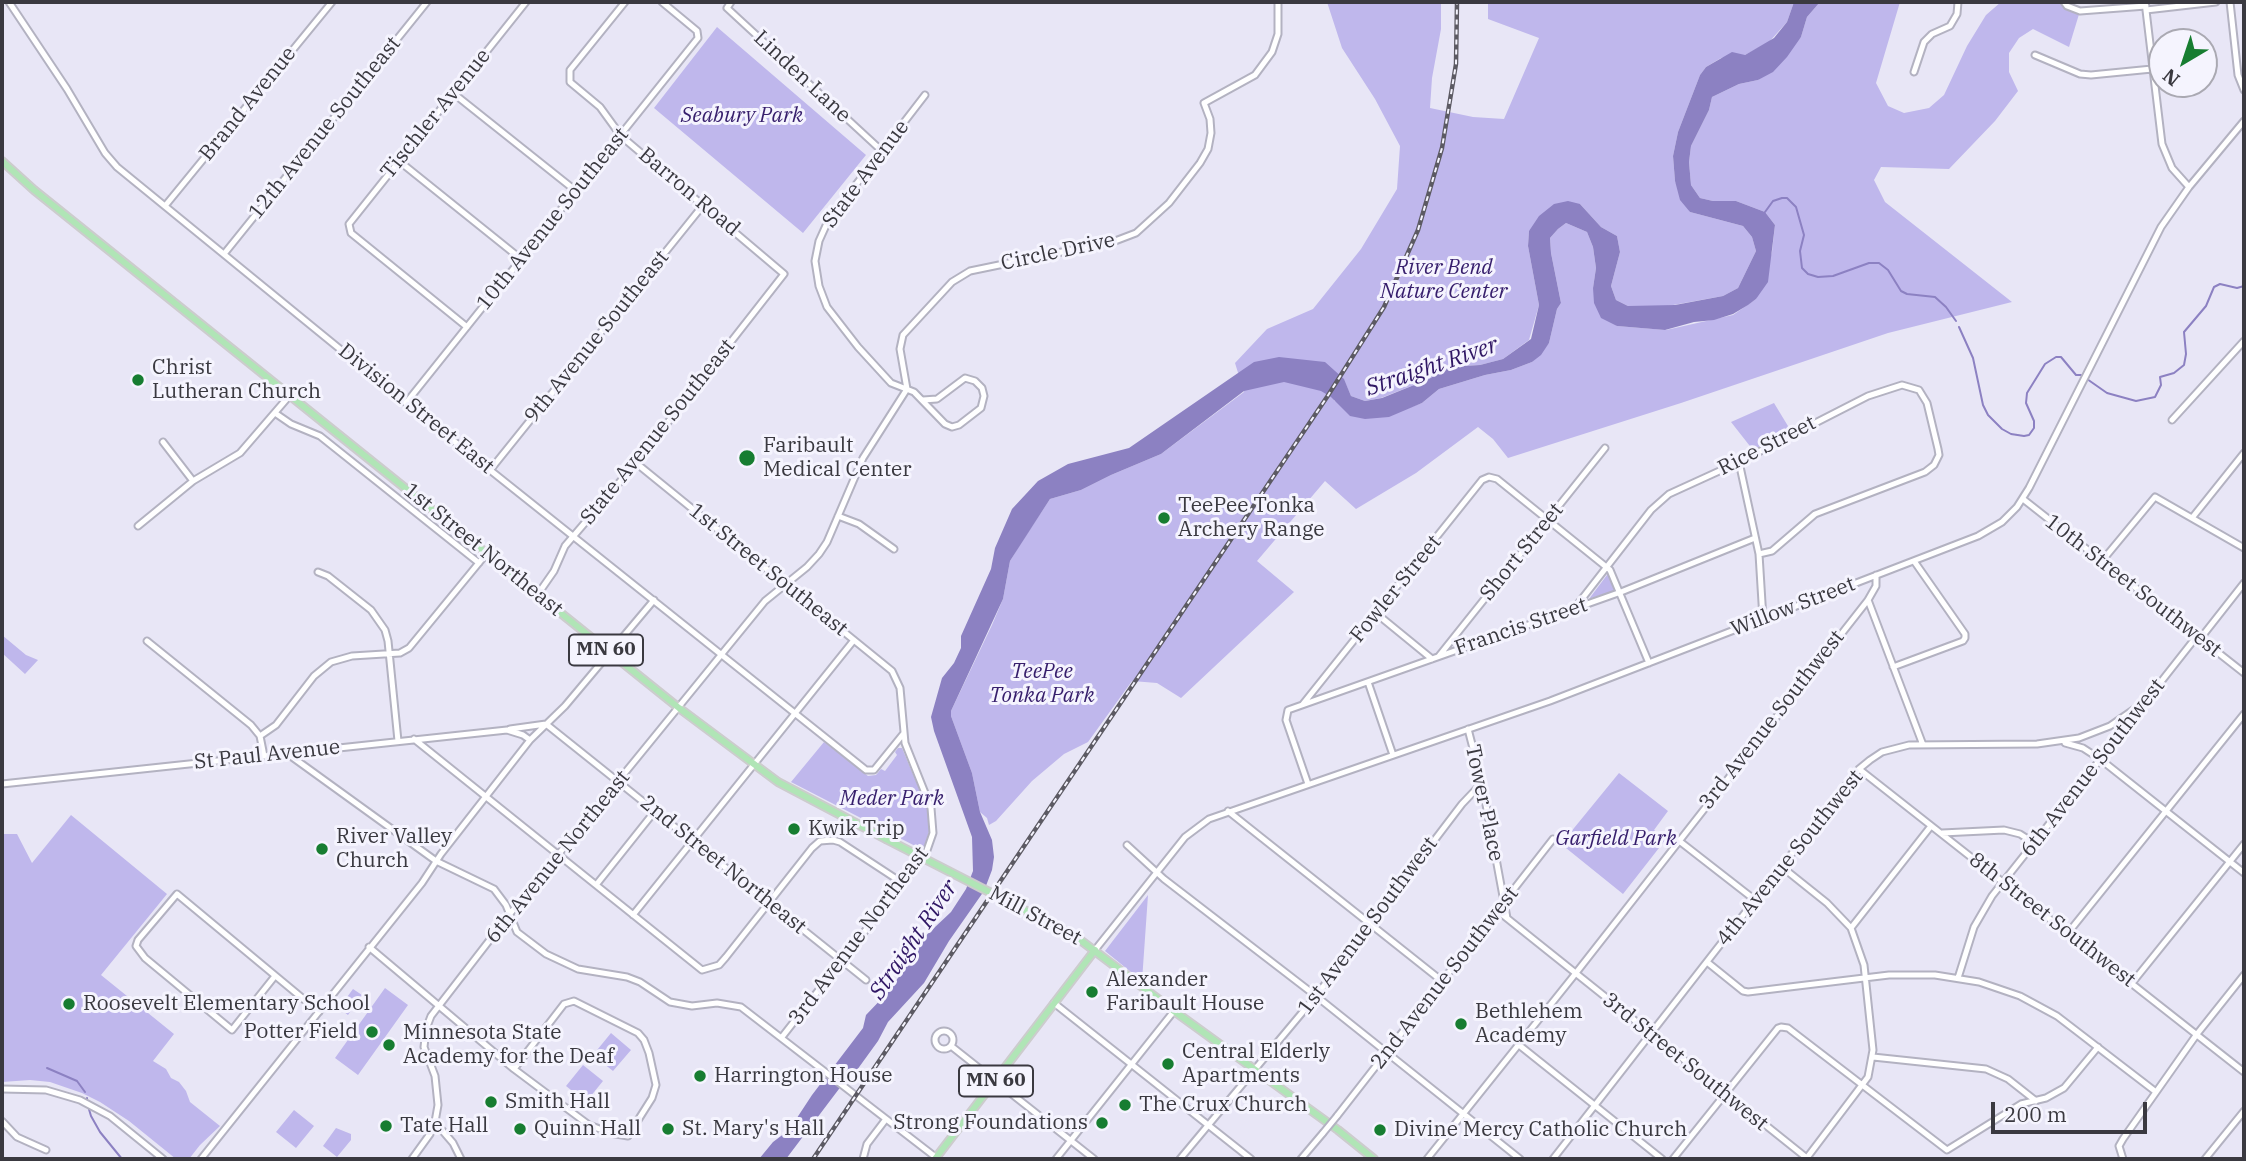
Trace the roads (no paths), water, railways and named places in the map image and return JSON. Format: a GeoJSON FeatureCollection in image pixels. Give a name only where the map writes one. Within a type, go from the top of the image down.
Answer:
{"type":"FeatureCollection","features":[{"type":"Feature","properties":{"kind":"main road","name":"1st Street Northeast"},"geometry":{"type":"LineString","coordinates":[[2,161],[50,203],[753,765],[799,794],[973,883]]}},
{"type":"Feature","properties":{"kind":"main road","name":"Mill Street"},"geometry":{"type":"LineString","coordinates":[[973,883],[1075,936],[1095,950]]}},
{"type":"Feature","properties":{"kind":"main road","name":"MN 60"},"geometry":{"type":"LineString","coordinates":[[936,1159],[1095,950]]}},
{"type":"Feature","properties":{"kind":"main road"},"geometry":{"type":"LineString","coordinates":[[1095,950],[1374,1159]]}},
{"type":"Feature","properties":{"kind":"street","name":"Division Street East"},"geometry":{"type":"LineString","coordinates":[[9,2],[111,160],[406,403],[866,770],[871,771],[904,733]]}},
{"type":"Feature","properties":{"kind":"street","name":"Brand Avenue"},"geometry":{"type":"LineString","coordinates":[[165,206],[332,2]]}},
{"type":"Feature","properties":{"kind":"street","name":"12th Avenue Southeast"},"geometry":{"type":"LineString","coordinates":[[224,254],[426,2]]}},
{"type":"Feature","properties":{"kind":"street","name":"Tischler Avenue"},"geometry":{"type":"LineString","coordinates":[[467,327],[348,228],[526,2]]}},
{"type":"Feature","properties":{"kind":"street","name":"Barron Road"},"geometry":{"type":"LineString","coordinates":[[625,2],[570,70],[568,77],[573,86],[600,107],[621,136],[785,274]]}},
{"type":"Feature","properties":{"kind":"street","name":"10th Avenue Southeast"},"geometry":{"type":"LineString","coordinates":[[406,403],[698,38],[695,28],[662,2]]}},
{"type":"Feature","properties":{"kind":"street","name":"Linden Lane"},"geometry":{"type":"LineString","coordinates":[[731,2],[727,8],[883,152]]}},
{"type":"Feature","properties":{"kind":"street","name":"Circle Drive"},"geometry":{"type":"LineString","coordinates":[[907,390],[900,349],[903,335],[961,275],[985,267],[1115,241],[1136,233],[1169,203],[1209,149],[1210,119],[1203,103],[1255,75],[1276,43],[1278,2]]}},
{"type":"Feature","properties":{"kind":"street"},"geometry":{"type":"LineString","coordinates":[[1914,72],[1924,42],[1932,34],[1950,26],[1957,14],[1958,2]]}},
{"type":"Feature","properties":{"kind":"street"},"geometry":{"type":"LineString","coordinates":[[2064,2],[2080,11],[2216,2]]}},
{"type":"Feature","properties":{"kind":"street"},"geometry":{"type":"LineString","coordinates":[[2230,2],[2239,81],[2244,90]]}},
{"type":"Feature","properties":{"kind":"street"},"geometry":{"type":"LineString","coordinates":[[2146,6],[2148,28]]}},
{"type":"Feature","properties":{"kind":"street"},"geometry":{"type":"LineString","coordinates":[[2235,45],[2242,44]]}},
{"type":"Feature","properties":{"kind":"street"},"geometry":{"type":"LineString","coordinates":[[2035,55],[2080,74],[2148,69]]}},
{"type":"Feature","properties":{"kind":"street"},"geometry":{"type":"LineString","coordinates":[[453,93],[576,191]]}},
{"type":"Feature","properties":{"kind":"street","name":"State Avenue"},"geometry":{"type":"LineString","coordinates":[[923,400],[937,399],[965,378],[975,381],[982,388],[984,396],[981,408],[959,425],[952,427],[945,424],[923,400],[891,383],[835,319],[822,296],[816,274],[819,241],[828,221],[925,95]]}},
{"type":"Feature","properties":{"kind":"street"},"geometry":{"type":"LineString","coordinates":[[2156,98],[2162,144],[2172,168],[2189,187]]}},
{"type":"Feature","properties":{"kind":"street","name":"Willow Street"},"geometry":{"type":"LineString","coordinates":[[1095,950],[1192,830],[1228,811],[1550,701],[1990,530],[2010,515],[2023,499],[2154,239],[2189,187],[2244,121]]}},
{"type":"Feature","properties":{"kind":"street"},"geometry":{"type":"LineString","coordinates":[[399,160],[521,259]]}},
{"type":"Feature","properties":{"kind":"street","name":"9th Avenue Southeast"},"geometry":{"type":"LineString","coordinates":[[491,469],[704,204]]}},
{"type":"Feature","properties":{"kind":"street","name":"State Avenue Southeast"},"geometry":{"type":"LineString","coordinates":[[538,594],[573,535],[636,463],[785,274]]}},
{"type":"Feature","properties":{"kind":"street"},"geometry":{"type":"LineString","coordinates":[[2172,420],[2244,341]]}},
{"type":"Feature","properties":{"kind":"street","name":"Rice Street"},"geometry":{"type":"LineString","coordinates":[[1574,608],[1659,501],[1868,396],[1896,386],[1908,385],[1919,390],[1924,396],[1938,449],[1937,460],[1925,472],[1815,514],[1772,551],[1759,554]]}},
{"type":"Feature","properties":{"kind":"street","name":"6th Avenue Northeast"},"geometry":{"type":"LineString","coordinates":[[412,1159],[435,1122],[439,1093],[424,1047],[431,1016],[509,915],[765,601],[819,554],[863,458],[907,390]]}},
{"type":"Feature","properties":{"kind":"street"},"geometry":{"type":"LineString","coordinates":[[138,526],[193,481],[240,453],[289,394]]}},
{"type":"Feature","properties":{"kind":"street"},"geometry":{"type":"LineString","coordinates":[[275,413],[291,424],[320,436],[479,563]]}},
{"type":"Feature","properties":{"kind":"street"},"geometry":{"type":"LineString","coordinates":[[163,442],[193,481]]}},
{"type":"Feature","properties":{"kind":"street","name":"Short Street"},"geometry":{"type":"LineString","coordinates":[[1439,656],[1605,448]]}},
{"type":"Feature","properties":{"kind":"street"},"geometry":{"type":"LineString","coordinates":[[2192,518],[2244,453]]}},
{"type":"Feature","properties":{"kind":"street"},"geometry":{"type":"LineString","coordinates":[[1739,462],[1759,554],[1763,618]]}},
{"type":"Feature","properties":{"kind":"street","name":"1st Street Southeast"},"geometry":{"type":"LineString","coordinates":[[636,463],[885,664],[897,680],[904,733]]}},
{"type":"Feature","properties":{"kind":"street","name":"Fowler Street"},"geometry":{"type":"LineString","coordinates":[[1303,704],[1482,480],[1489,477],[1497,479],[1548,520]]}},
{"type":"Feature","properties":{"kind":"street"},"geometry":{"type":"LineString","coordinates":[[2102,561],[2155,497],[2244,548]]}},
{"type":"Feature","properties":{"kind":"street","name":"10th Street Southwest"},"geometry":{"type":"LineString","coordinates":[[2023,499],[2244,673]]}},
{"type":"Feature","properties":{"kind":"street"},"geometry":{"type":"LineString","coordinates":[[838,516],[859,524],[894,549]]}},
{"type":"Feature","properties":{"kind":"street"},"geometry":{"type":"LineString","coordinates":[[1548,520],[1613,575],[1649,663]]}},
{"type":"Feature","properties":{"kind":"street","name":"Francis Street"},"geometry":{"type":"LineString","coordinates":[[1308,784],[1286,720],[1286,712],[1620,592],[1755,538]]}},
{"type":"Feature","properties":{"kind":"street"},"geometry":{"type":"LineString","coordinates":[[260,736],[276,725],[314,676],[331,662],[341,658],[400,653],[413,645],[487,553]]}},
{"type":"Feature","properties":{"kind":"street"},"geometry":{"type":"LineString","coordinates":[[1894,667],[1965,638],[1965,634],[1914,561]]}},
{"type":"Feature","properties":{"kind":"street"},"geometry":{"type":"LineString","coordinates":[[318,572],[328,576],[371,610],[385,630],[390,653],[398,741]]}},
{"type":"Feature","properties":{"kind":"street","name":"3rd Avenue Southwest"},"geometry":{"type":"LineString","coordinates":[[1427,1159],[1868,600],[1876,586],[1876,575]]}},
{"type":"Feature","properties":{"kind":"street","name":"6th Avenue Southwest"},"geometry":{"type":"LineString","coordinates":[[1958,978],[1974,927],[2003,882],[2151,694],[2244,583]]}},
{"type":"Feature","properties":{"kind":"street"},"geometry":{"type":"LineString","coordinates":[[201,1159],[422,883],[485,796],[530,740],[565,706],[654,600]]}},
{"type":"Feature","properties":{"kind":"street"},"geometry":{"type":"LineString","coordinates":[[1868,600],[1923,745]]}},
{"type":"Feature","properties":{"kind":"street"},"geometry":{"type":"LineString","coordinates":[[1377,614],[1432,659]]}},
{"type":"Feature","properties":{"kind":"street"},"geometry":{"type":"LineString","coordinates":[[633,915],[854,640]]}},
{"type":"Feature","properties":{"kind":"street"},"geometry":{"type":"LineString","coordinates":[[147,641],[251,725],[260,736],[264,756]]}},
{"type":"Feature","properties":{"kind":"street"},"geometry":{"type":"LineString","coordinates":[[1367,682],[1393,755]]}},
{"type":"Feature","properties":{"kind":"street","name":"4th Avenue Southwest"},"geometry":{"type":"LineString","coordinates":[[1553,1159],[1859,769],[1882,752],[1909,745],[2037,744],[2079,738],[2110,726],[2151,694]]}},
{"type":"Feature","properties":{"kind":"street"},"geometry":{"type":"LineString","coordinates":[[2068,933],[2244,714]]}},
{"type":"Feature","properties":{"kind":"street"},"geometry":{"type":"LineString","coordinates":[[507,730],[546,724]]}},
{"type":"Feature","properties":{"kind":"street","name":"2nd Street Northeast"},"geometry":{"type":"LineString","coordinates":[[546,724],[866,981]]}},
{"type":"Feature","properties":{"kind":"street","name":"Tower Place"},"geometry":{"type":"LineString","coordinates":[[1468,729],[1482,783],[1507,919]]}},
{"type":"Feature","properties":{"kind":"street","name":"St Paul Avenue"},"geometry":{"type":"LineString","coordinates":[[2,784],[507,730],[530,740]]}},
{"type":"Feature","properties":{"kind":"street","name":"3rd Avenue Northeast"},"geometry":{"type":"LineString","coordinates":[[782,1037],[926,853],[933,833],[931,808],[905,743],[904,733]]}},
{"type":"Feature","properties":{"kind":"street"},"geometry":{"type":"LineString","coordinates":[[414,739],[702,970],[719,965],[812,848],[826,840],[840,842],[901,882]]}},
{"type":"Feature","properties":{"kind":"street"},"geometry":{"type":"LineString","coordinates":[[2062,742],[2083,748],[2101,759],[2244,873]]}},
{"type":"Feature","properties":{"kind":"street"},"geometry":{"type":"LineString","coordinates":[[288,754],[436,861],[494,889],[501,896],[517,932],[546,954],[578,969],[627,977],[652,989],[670,1002],[681,1005],[717,1003],[741,1007],[936,1159]]}},
{"type":"Feature","properties":{"kind":"street","name":"8th Street Southwest"},"geometry":{"type":"LineString","coordinates":[[1859,769],[2244,1072]]}},
{"type":"Feature","properties":{"kind":"street","name":"1st Avenue Southwest"},"geometry":{"type":"LineString","coordinates":[[1180,1159],[1316,996],[1369,923],[1462,804],[1482,783]]}},
{"type":"Feature","properties":{"kind":"street"},"geometry":{"type":"LineString","coordinates":[[596,885],[655,811]]}},
{"type":"Feature","properties":{"kind":"street"},"geometry":{"type":"LineString","coordinates":[[1228,811],[1442,981]]}},
{"type":"Feature","properties":{"kind":"street"},"geometry":{"type":"LineString","coordinates":[[1851,928],[1931,826]]}},
{"type":"Feature","properties":{"kind":"street"},"geometry":{"type":"LineString","coordinates":[[1941,833],[2004,830],[2020,834],[2034,843]]}},
{"type":"Feature","properties":{"kind":"street","name":"2nd Avenue Southwest"},"geometry":{"type":"LineString","coordinates":[[1301,1159],[1387,1054],[1553,839]]}},
{"type":"Feature","properties":{"kind":"street"},"geometry":{"type":"LineString","coordinates":[[1678,839],[1755,900]]}},
{"type":"Feature","properties":{"kind":"street"},"geometry":{"type":"LineString","coordinates":[[2132,983],[2244,844]]}},
{"type":"Feature","properties":{"kind":"street"},"geometry":{"type":"LineString","coordinates":[[1127,845],[1157,874],[1316,996],[1520,1159]]}},
{"type":"Feature","properties":{"kind":"street"},"geometry":{"type":"LineString","coordinates":[[1782,867],[1828,903],[1851,928],[1861,952],[1873,1057],[1862,1086],[1807,1159]]}},
{"type":"Feature","properties":{"kind":"street"},"geometry":{"type":"LineString","coordinates":[[275,976],[232,1030],[145,958],[136,946],[138,940],[177,894],[319,1012]]}},
{"type":"Feature","properties":{"kind":"street","name":"3rd Street Southwest"},"geometry":{"type":"LineString","coordinates":[[1498,911],[1807,1159]]}},
{"type":"Feature","properties":{"kind":"street"},"geometry":{"type":"LineString","coordinates":[[369,947],[514,1069],[589,1125],[628,1136],[652,1098],[656,1085],[645,1040],[638,1032],[574,1001],[564,1004],[514,1069]]}},
{"type":"Feature","properties":{"kind":"street"},"geometry":{"type":"LineString","coordinates":[[1707,962],[1743,991],[1748,992],[1912,974],[1958,978],[2000,988],[2039,1005],[2156,1092]]}},
{"type":"Feature","properties":{"kind":"street"},"geometry":{"type":"LineString","coordinates":[[2123,1159],[2121,1143],[2197,1034],[2244,975]]}},
{"type":"Feature","properties":{"kind":"street"},"geometry":{"type":"LineString","coordinates":[[1054,1003],[1251,1159]]}},
{"type":"Feature","properties":{"kind":"street"},"geometry":{"type":"LineString","coordinates":[[1056,1159],[1174,1011]]}},
{"type":"Feature","properties":{"kind":"street"},"geometry":{"type":"LineString","coordinates":[[1673,1159],[1781,1027],[1788,1028],[1947,1150],[2021,1104],[2046,1098],[2064,1088],[2098,1047]]}},
{"type":"Feature","properties":{"kind":"street"},"geometry":{"type":"LineString","coordinates":[[1519,1045],[1662,1159]]}},
{"type":"Feature","properties":{"kind":"street"},"geometry":{"type":"LineString","coordinates":[[951,1046],[1094,1159]]}},
{"type":"Feature","properties":{"kind":"street"},"geometry":{"type":"LineString","coordinates":[[1873,1057],[1986,1069],[1997,1073],[2036,1101]]}},
{"type":"Feature","properties":{"kind":"street"},"geometry":{"type":"LineString","coordinates":[[2018,1087],[2021,1104]]}},
{"type":"Feature","properties":{"kind":"street"},"geometry":{"type":"LineString","coordinates":[[2,1089],[46,1090],[80,1100],[110,1116],[163,1159]]}},
{"type":"Feature","properties":{"kind":"street"},"geometry":{"type":"LineString","coordinates":[[2205,1159],[2244,1111]]}},
{"type":"Feature","properties":{"kind":"street"},"geometry":{"type":"LineString","coordinates":[[863,1159],[867,1144],[886,1119]]}},
{"type":"Feature","properties":{"kind":"street"},"geometry":{"type":"LineString","coordinates":[[2,1121],[17,1137],[46,1150]]}},
{"type":"Feature","properties":{"kind":"street"},"geometry":{"type":"LineString","coordinates":[[435,1122],[453,1143],[461,1159]]}},
{"type":"Feature","properties":{"kind":"street"},"geometry":{"type":"LineString","coordinates":[[430,1134],[445,1135]]}},
{"type":"Feature","properties":{"kind":"waterway"},"geometry":{"type":"LineString","coordinates":[[1765,212],[1773,201],[1782,198],[1787,198],[1796,207],[1804,235],[1800,251],[1802,268],[1808,274],[1818,277],[1833,276],[1869,263],[1879,263],[1888,270],[1901,291],[1935,297],[1956,321]]}},
{"type":"Feature","properties":{"kind":"waterway"},"geometry":{"type":"LineString","coordinates":[[2087,379],[2107,393],[2136,401],[2155,397],[2161,385],[2160,377],[2174,373],[2184,365],[2184,332],[2206,306],[2214,287],[2220,284],[2237,288],[2244,286]]}},
{"type":"Feature","properties":{"kind":"waterway"},"geometry":{"type":"LineString","coordinates":[[1959,327],[1973,358],[1983,405],[1988,415],[2011,434],[2029,435],[2034,428],[2034,421],[2026,403],[2027,393],[2045,364],[2061,357],[2076,375],[2081,375]]}},
{"type":"Feature","properties":{"kind":"waterway"},"geometry":{"type":"LineString","coordinates":[[47,1068],[77,1081],[85,1092]]}},
{"type":"Feature","properties":{"kind":"waterway"},"geometry":{"type":"LineString","coordinates":[[88,1106],[100,1132],[122,1159]]}},
{"type":"Feature","properties":{"kind":"railway"},"geometry":{"type":"LineString","coordinates":[[813,1159],[1327,397],[1384,307],[1418,230],[1442,148],[1456,64],[1457,2]]}},
{"type":"Feature","properties":{"kind":"place","name":"Christ Lutheran Church"},"geometry":{"type":"Point","coordinates":[138,380]}},
{"type":"Feature","properties":{"kind":"place","name":"Faribault Medical Center"},"geometry":{"type":"Point","coordinates":[747,458]}},
{"type":"Feature","properties":{"kind":"place","name":"TeePee Tonka Archery Range"},"geometry":{"type":"Point","coordinates":[1164,518]}},
{"type":"Feature","properties":{"kind":"place","name":"Kwik Trip"},"geometry":{"type":"Point","coordinates":[794,829]}},
{"type":"Feature","properties":{"kind":"place","name":"River Valley Church"},"geometry":{"type":"Point","coordinates":[322,849]}},
{"type":"Feature","properties":{"kind":"place","name":"Alexander Faribault House"},"geometry":{"type":"Point","coordinates":[1092,992]}},
{"type":"Feature","properties":{"kind":"place","name":"Roosevelt Elementary School"},"geometry":{"type":"Point","coordinates":[69,1004]}},
{"type":"Feature","properties":{"kind":"place","name":"Bethlehem Academy"},"geometry":{"type":"Point","coordinates":[1461,1024]}},
{"type":"Feature","properties":{"kind":"place","name":"Potter Field"},"geometry":{"type":"Point","coordinates":[372,1032]}},
{"type":"Feature","properties":{"kind":"place","name":"Minnesota State Academy for the Deaf"},"geometry":{"type":"Point","coordinates":[389,1045]}},
{"type":"Feature","properties":{"kind":"place","name":"Central Elderly Apartments"},"geometry":{"type":"Point","coordinates":[1168,1064]}},
{"type":"Feature","properties":{"kind":"place","name":"Harrington House"},"geometry":{"type":"Point","coordinates":[700,1076]}},
{"type":"Feature","properties":{"kind":"place","name":"Smith Hall"},"geometry":{"type":"Point","coordinates":[491,1102]}},
{"type":"Feature","properties":{"kind":"place","name":"The Crux Church"},"geometry":{"type":"Point","coordinates":[1125,1105]}},
{"type":"Feature","properties":{"kind":"place","name":"Strong Foundations"},"geometry":{"type":"Point","coordinates":[1102,1123]}},
{"type":"Feature","properties":{"kind":"place","name":"Tate Hall"},"geometry":{"type":"Point","coordinates":[386,1126]}},
{"type":"Feature","properties":{"kind":"place","name":"Quinn Hall"},"geometry":{"type":"Point","coordinates":[520,1129]}},
{"type":"Feature","properties":{"kind":"place","name":"St. Mary's Hall"},"geometry":{"type":"Point","coordinates":[668,1129]}},
{"type":"Feature","properties":{"kind":"place","name":"Divine Mercy Catholic Church"},"geometry":{"type":"Point","coordinates":[1380,1130]}},
{"type":"Feature","properties":{"kind":"park label","name":"Seabury Park"},"geometry":{"type":"Point","coordinates":[742,116]}},
{"type":"Feature","properties":{"kind":"park label","name":"River Bend Nature Center"},"geometry":{"type":"Point","coordinates":[1444,280]}},
{"type":"Feature","properties":{"kind":"park label","name":"TeePee Tonka Park"},"geometry":{"type":"Point","coordinates":[1042,684]}},
{"type":"Feature","properties":{"kind":"park label","name":"Meder Park"},"geometry":{"type":"Point","coordinates":[892,799]}},
{"type":"Feature","properties":{"kind":"park label","name":"Garfield Park"},"geometry":{"type":"Point","coordinates":[1616,839]}},
{"type":"Feature","properties":{"kind":"water label","name":"Straight River"},"geometry":{"type":"Point","coordinates":[1432,367]}},
{"type":"Feature","properties":{"kind":"water label","name":"Straight River"},"geometry":{"type":"Point","coordinates":[914,940]}}]}
